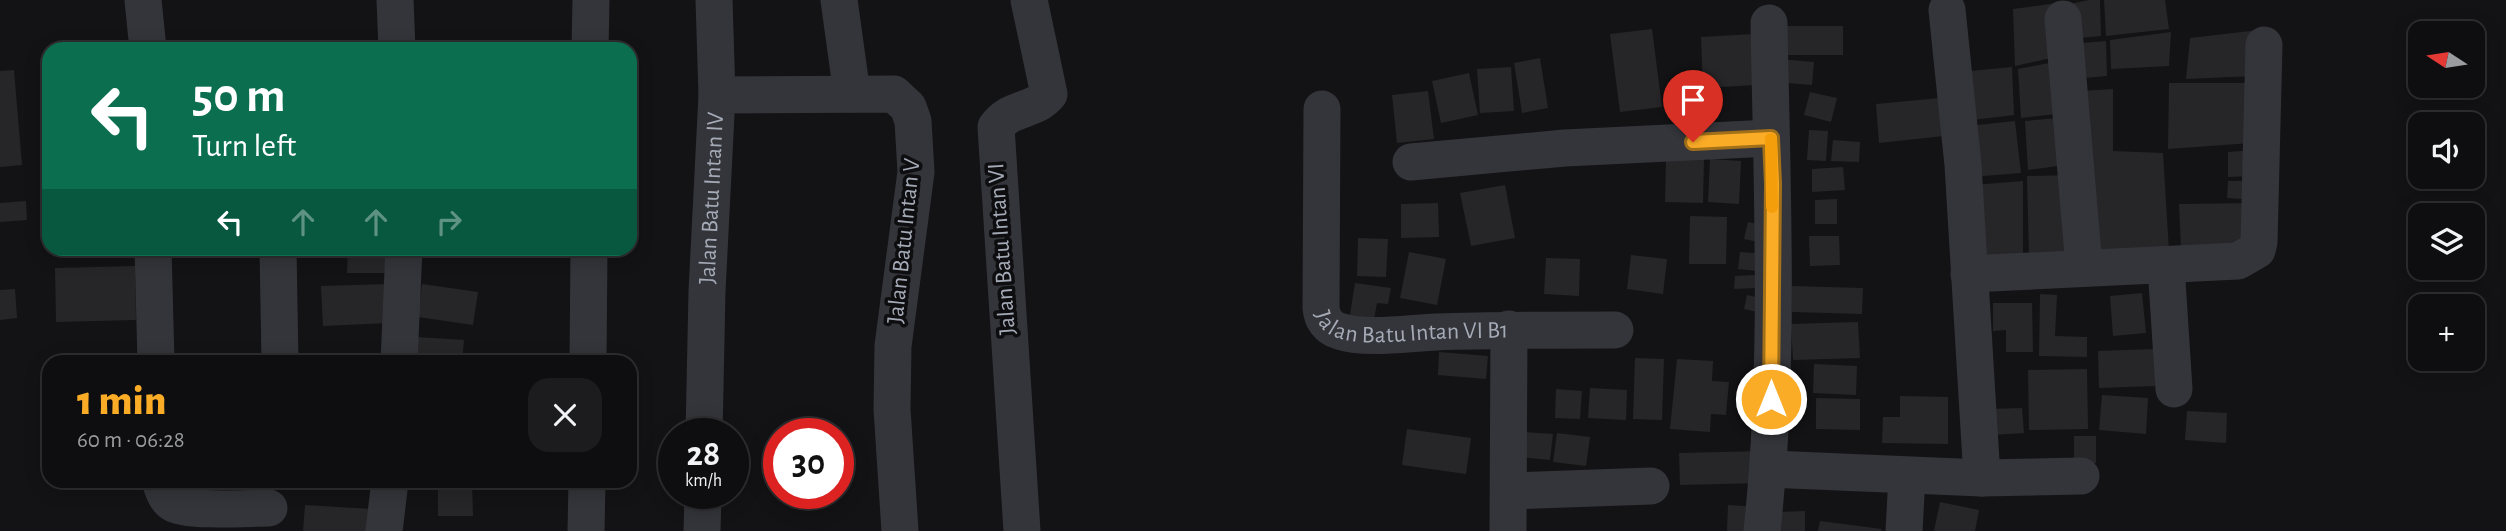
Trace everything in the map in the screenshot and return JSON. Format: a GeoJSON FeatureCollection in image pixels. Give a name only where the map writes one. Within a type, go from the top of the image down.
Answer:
{"type":"FeatureCollection","features":[{"type":"Feature","properties":{"kind":"street"},"geometry":{"type":"LineString","coordinates":[[143,0],[147,42]]}},
{"type":"Feature","properties":{"kind":"street"},"geometry":{"type":"LineString","coordinates":[[395,0],[397,42]]}},
{"type":"Feature","properties":{"kind":"street"},"geometry":{"type":"LineString","coordinates":[[590,42],[591,0]]}},
{"type":"Feature","properties":{"kind":"street"},"geometry":{"type":"LineString","coordinates":[[714,0],[717,95]]}},
{"type":"Feature","properties":{"kind":"street"},"geometry":{"type":"LineString","coordinates":[[839,0],[852,94]]}},
{"type":"Feature","properties":{"kind":"street","name":"Jalan Batu Intan VI"},"geometry":{"type":"LineString","coordinates":[[1022,531],[996,127],[1003,117],[1043,102],[1049,94],[1029,0]]}},
{"type":"Feature","properties":{"kind":"street"},"geometry":{"type":"LineString","coordinates":[[1947,10],[1963,165],[1982,478]]}},
{"type":"Feature","properties":{"kind":"street"},"geometry":{"type":"LineString","coordinates":[[2063,19],[2084,267]]}},
{"type":"Feature","properties":{"kind":"street"},"geometry":{"type":"LineString","coordinates":[[1762,531],[1769,469],[1773,184],[1769,23]]}},
{"type":"Feature","properties":{"kind":"street"},"geometry":{"type":"LineString","coordinates":[[1969,274],[2238,261],[2257,250],[2264,45]]}},
{"type":"Feature","properties":{"kind":"street","name":"Jalan Batu Intan IV"},"geometry":{"type":"LineString","coordinates":[[704,418],[707,291],[717,95],[852,94]]}},
{"type":"Feature","properties":{"kind":"street","name":"Jalan Batu Intan V"},"geometry":{"type":"LineString","coordinates":[[852,94],[894,94],[908,107],[913,121],[916,172],[893,346],[891,385],[900,531]]}},
{"type":"Feature","properties":{"kind":"street","name":"Jalan Batu Intan VI B1"},"geometry":{"type":"LineString","coordinates":[[1322,109],[1322,316],[1337,331],[1364,334],[1508,329],[1508,531]]}},
{"type":"Feature","properties":{"kind":"street"},"geometry":{"type":"LineString","coordinates":[[1411,162],[1565,148],[1771,138]]}},
{"type":"Feature","properties":{"kind":"street"},"geometry":{"type":"LineString","coordinates":[[153,256],[156,355]]}},
{"type":"Feature","properties":{"kind":"street"},"geometry":{"type":"LineString","coordinates":[[278,256],[280,355]]}},
{"type":"Feature","properties":{"kind":"street"},"geometry":{"type":"LineString","coordinates":[[398,355],[404,256]]}},
{"type":"Feature","properties":{"kind":"street"},"geometry":{"type":"LineString","coordinates":[[588,355],[589,256]]}},
{"type":"Feature","properties":{"kind":"street"},"geometry":{"type":"LineString","coordinates":[[2166,266],[2174,389]]}},
{"type":"Feature","properties":{"kind":"street"},"geometry":{"type":"LineString","coordinates":[[1508,329],[1615,330]]}},
{"type":"Feature","properties":{"kind":"street"},"geometry":{"type":"LineString","coordinates":[[1769,469],[1982,478],[2081,476]]}},
{"type":"Feature","properties":{"kind":"street"},"geometry":{"type":"LineString","coordinates":[[1904,531],[1907,476]]}},
{"type":"Feature","properties":{"kind":"street"},"geometry":{"type":"LineString","coordinates":[[1508,491],[1651,486]]}},
{"type":"Feature","properties":{"kind":"street"},"geometry":{"type":"LineString","coordinates":[[162,488],[164,495],[174,504],[191,507],[270,507]]}},
{"type":"Feature","properties":{"kind":"street"},"geometry":{"type":"LineString","coordinates":[[384,531],[389,488]]}},
{"type":"Feature","properties":{"kind":"street"},"geometry":{"type":"LineString","coordinates":[[586,531],[587,488]]}},
{"type":"Feature","properties":{"kind":"street"},"geometry":{"type":"LineString","coordinates":[[702,531],[703,509]]}},
{"type":"Feature","properties":{"kind":"building"},"geometry":{"type":"Polygon","coordinates":[[[2100,0],[2101,36],[2069,39],[2065,5],[2100,0]]]}},
{"type":"Feature","properties":{"kind":"building"},"geometry":{"type":"Polygon","coordinates":[[[2104,0],[2165,0],[2169,29],[2106,36],[2104,0]]]}},
{"type":"Feature","properties":{"kind":"building"},"geometry":{"type":"Polygon","coordinates":[[[2057,3],[2060,56],[2015,66],[2013,9],[2057,3]]]}},
{"type":"Feature","properties":{"kind":"building"},"geometry":{"type":"Polygon","coordinates":[[[1777,26],[1843,26],[1843,55],[1777,55],[1777,26]]]}},
{"type":"Feature","properties":{"kind":"building"},"geometry":{"type":"Polygon","coordinates":[[[1652,29],[1662,107],[1620,112],[1610,34],[1652,29]]]}},
{"type":"Feature","properties":{"kind":"building"},"geometry":{"type":"Polygon","coordinates":[[[2259,30],[2254,76],[2186,79],[2190,38],[2259,30]]]}},
{"type":"Feature","properties":{"kind":"building"},"geometry":{"type":"Polygon","coordinates":[[[2171,32],[2169,66],[2111,69],[2110,40],[2171,32]]]}},
{"type":"Feature","properties":{"kind":"building"},"geometry":{"type":"Polygon","coordinates":[[[1754,34],[1756,85],[1703,88],[1701,37],[1754,34]]]}},
{"type":"Feature","properties":{"kind":"building"},"geometry":{"type":"Polygon","coordinates":[[[2106,41],[2107,76],[2072,79],[2070,44],[2106,41]]]}},
{"type":"Feature","properties":{"kind":"building"},"geometry":{"type":"Polygon","coordinates":[[[1540,58],[1548,108],[1522,113],[1514,63],[1540,58]]]}},
{"type":"Feature","properties":{"kind":"building"},"geometry":{"type":"Polygon","coordinates":[[[1777,59],[1814,62],[1812,85],[1775,82],[1777,59]]]}},
{"type":"Feature","properties":{"kind":"building"},"geometry":{"type":"Polygon","coordinates":[[[2060,61],[2065,113],[2021,118],[2018,69],[2060,61]]]}},
{"type":"Feature","properties":{"kind":"building"},"geometry":{"type":"Polygon","coordinates":[[[1511,67],[1514,111],[1480,113],[1477,69],[1511,67]]]}},
{"type":"Feature","properties":{"kind":"building"},"geometry":{"type":"Polygon","coordinates":[[[2012,67],[2014,115],[1965,121],[1960,72],[2012,67]]]}},
{"type":"Feature","properties":{"kind":"building"},"geometry":{"type":"Polygon","coordinates":[[[14,70],[22,165],[0,167],[0,71],[14,70]]]}},
{"type":"Feature","properties":{"kind":"building"},"geometry":{"type":"Polygon","coordinates":[[[1469,73],[1478,115],[1441,123],[1432,81],[1469,73]]]}},
{"type":"Feature","properties":{"kind":"building"},"geometry":{"type":"Polygon","coordinates":[[[2169,83],[2252,83],[2252,143],[2168,149],[2169,83]]]}},
{"type":"Feature","properties":{"kind":"building"},"geometry":{"type":"Polygon","coordinates":[[[2113,89],[2113,151],[2163,153],[2169,251],[2093,253],[2080,91],[2113,89]]]}},
{"type":"Feature","properties":{"kind":"building"},"geometry":{"type":"Polygon","coordinates":[[[1428,91],[1434,139],[1397,143],[1392,95],[1428,91]]]}},
{"type":"Feature","properties":{"kind":"building"},"geometry":{"type":"Polygon","coordinates":[[[1810,92],[1837,98],[1831,122],[1804,115],[1810,92]]]}},
{"type":"Feature","properties":{"kind":"building"},"geometry":{"type":"Polygon","coordinates":[[[1940,98],[1944,136],[1879,143],[1876,104],[1940,98]]]}},
{"type":"Feature","properties":{"kind":"building"},"geometry":{"type":"Polygon","coordinates":[[[2069,117],[2073,164],[2028,170],[2025,121],[2069,117]]]}},
{"type":"Feature","properties":{"kind":"building"},"geometry":{"type":"Polygon","coordinates":[[[2015,121],[2021,173],[1970,177],[1968,126],[2015,121]]]}},
{"type":"Feature","properties":{"kind":"building"},"geometry":{"type":"Polygon","coordinates":[[[1809,130],[1828,131],[1826,161],[1807,160],[1809,130]]]}},
{"type":"Feature","properties":{"kind":"building"},"geometry":{"type":"Polygon","coordinates":[[[1833,140],[1860,142],[1859,162],[1831,161],[1833,140]]]}},
{"type":"Feature","properties":{"kind":"building"},"geometry":{"type":"Polygon","coordinates":[[[2254,150],[2254,176],[2228,177],[2228,152],[2254,150]]]}},
{"type":"Feature","properties":{"kind":"building"},"geometry":{"type":"Polygon","coordinates":[[[1666,157],[1704,158],[1703,203],[1665,202],[1666,157]]]}},
{"type":"Feature","properties":{"kind":"building"},"geometry":{"type":"Polygon","coordinates":[[[1710,159],[1741,161],[1739,204],[1708,202],[1710,159]]]}},
{"type":"Feature","properties":{"kind":"building"},"geometry":{"type":"Polygon","coordinates":[[[1843,167],[1845,190],[1812,192],[1812,169],[1843,167]]]}},
{"type":"Feature","properties":{"kind":"building"},"geometry":{"type":"Polygon","coordinates":[[[2072,175],[2078,251],[2029,257],[2027,176],[2072,175]]]}},
{"type":"Feature","properties":{"kind":"building"},"geometry":{"type":"Polygon","coordinates":[[[2023,181],[2023,256],[1976,258],[1973,185],[2023,181]]]}},
{"type":"Feature","properties":{"kind":"building"},"geometry":{"type":"Polygon","coordinates":[[[2228,181],[2256,181],[2257,200],[2227,198],[2228,181]]]}},
{"type":"Feature","properties":{"kind":"building"},"geometry":{"type":"Polygon","coordinates":[[[1505,185],[1515,238],[1471,246],[1460,193],[1505,185]]]}},
{"type":"Feature","properties":{"kind":"building"},"geometry":{"type":"Polygon","coordinates":[[[1837,199],[1837,224],[1815,224],[1815,200],[1837,199]]]}},
{"type":"Feature","properties":{"kind":"building"},"geometry":{"type":"Polygon","coordinates":[[[26,201],[27,220],[0,222],[0,203],[26,201]]]}},
{"type":"Feature","properties":{"kind":"building"},"geometry":{"type":"Polygon","coordinates":[[[1438,203],[1439,237],[1401,238],[1401,204],[1438,203]]]}},
{"type":"Feature","properties":{"kind":"building"},"geometry":{"type":"Polygon","coordinates":[[[2255,203],[2255,249],[2181,247],[2179,204],[2255,203]]]}},
{"type":"Feature","properties":{"kind":"building"},"geometry":{"type":"Polygon","coordinates":[[[1690,216],[1727,217],[1726,264],[1689,264],[1690,216]]]}},
{"type":"Feature","properties":{"kind":"building"},"geometry":{"type":"Polygon","coordinates":[[[1748,222],[1767,226],[1763,243],[1744,239],[1748,222]]]}},
{"type":"Feature","properties":{"kind":"building"},"geometry":{"type":"Polygon","coordinates":[[[1809,236],[1839,236],[1840,265],[1810,266],[1809,236]]]}},
{"type":"Feature","properties":{"kind":"building"},"geometry":{"type":"Polygon","coordinates":[[[1358,238],[1388,239],[1386,277],[1357,276],[1358,238]]]}},
{"type":"Feature","properties":{"kind":"building"},"geometry":{"type":"Polygon","coordinates":[[[1409,252],[1446,259],[1437,305],[1400,298],[1409,252]]]}},
{"type":"Feature","properties":{"kind":"building"},"geometry":{"type":"Polygon","coordinates":[[[1740,252],[1768,254],[1766,272],[1738,269],[1740,252]]]}},
{"type":"Feature","properties":{"kind":"building"},"geometry":{"type":"Polygon","coordinates":[[[1631,255],[1667,259],[1663,294],[1627,289],[1631,255]]]}},
{"type":"Feature","properties":{"kind":"building"},"geometry":{"type":"Polygon","coordinates":[[[348,256],[397,256],[397,273],[347,273],[348,256]]]}},
{"type":"Feature","properties":{"kind":"building"},"geometry":{"type":"Polygon","coordinates":[[[1546,258],[1580,259],[1579,296],[1544,294],[1546,258]]]}},
{"type":"Feature","properties":{"kind":"building"},"geometry":{"type":"Polygon","coordinates":[[[135,266],[136,320],[56,322],[55,268],[135,266]]]}},
{"type":"Feature","properties":{"kind":"building"},"geometry":{"type":"Polygon","coordinates":[[[1756,275],[1756,288],[1734,289],[1735,276],[1756,275]]]}},
{"type":"Feature","properties":{"kind":"building"},"geometry":{"type":"Polygon","coordinates":[[[1355,283],[1391,288],[1388,304],[1377,303],[1373,325],[1349,321],[1355,283]]]}},
{"type":"Feature","properties":{"kind":"building"},"geometry":{"type":"Polygon","coordinates":[[[388,284],[389,323],[323,326],[321,286],[388,284]]]}},
{"type":"Feature","properties":{"kind":"building"},"geometry":{"type":"Polygon","coordinates":[[[422,284],[478,292],[473,325],[418,317],[422,284]]]}},
{"type":"Feature","properties":{"kind":"building"},"geometry":{"type":"Polygon","coordinates":[[[1792,286],[1863,288],[1862,314],[1792,312],[1792,286]]]}},
{"type":"Feature","properties":{"kind":"building"},"geometry":{"type":"Polygon","coordinates":[[[15,289],[17,318],[0,320],[0,290],[15,289]]]}},
{"type":"Feature","properties":{"kind":"building"},"geometry":{"type":"Polygon","coordinates":[[[2142,293],[2146,333],[2113,336],[2110,296],[2142,293]]]}},
{"type":"Feature","properties":{"kind":"building"},"geometry":{"type":"Polygon","coordinates":[[[2040,294],[2057,295],[2055,336],[2087,337],[2087,357],[2039,356],[2040,294]]]}},
{"type":"Feature","properties":{"kind":"building"},"geometry":{"type":"Polygon","coordinates":[[[1747,295],[1760,298],[1757,312],[1744,309],[1747,295]]]}},
{"type":"Feature","properties":{"kind":"building"},"geometry":{"type":"Polygon","coordinates":[[[1993,303],[2032,303],[2033,352],[2006,352],[2006,330],[1993,331],[1993,303]]]}},
{"type":"Feature","properties":{"kind":"building"},"geometry":{"type":"Polygon","coordinates":[[[1858,322],[1860,358],[1793,360],[1791,324],[1858,322]]]}},
{"type":"Feature","properties":{"kind":"building"},"geometry":{"type":"Polygon","coordinates":[[[417,337],[464,340],[463,355],[416,355],[417,337]]]}},
{"type":"Feature","properties":{"kind":"building"},"geometry":{"type":"Polygon","coordinates":[[[2155,349],[2155,386],[2099,388],[2098,351],[2155,349]]]}},
{"type":"Feature","properties":{"kind":"building"},"geometry":{"type":"Polygon","coordinates":[[[1439,352],[1488,356],[1486,379],[1438,375],[1439,352]]]}},
{"type":"Feature","properties":{"kind":"building"},"geometry":{"type":"Polygon","coordinates":[[[357,353],[395,355],[357,355],[357,353]]]}},
{"type":"Feature","properties":{"kind":"building"},"geometry":{"type":"Polygon","coordinates":[[[1635,358],[1664,359],[1662,420],[1633,419],[1635,358]]]}},
{"type":"Feature","properties":{"kind":"building"},"geometry":{"type":"Polygon","coordinates":[[[1677,359],[1713,361],[1712,381],[1729,382],[1726,415],[1711,414],[1710,432],[1670,429],[1677,359]]]}},
{"type":"Feature","properties":{"kind":"building"},"geometry":{"type":"Polygon","coordinates":[[[1814,364],[1857,366],[1856,395],[1813,393],[1814,364]]]}},
{"type":"Feature","properties":{"kind":"building"},"geometry":{"type":"Polygon","coordinates":[[[2087,369],[2088,429],[2029,430],[2028,370],[2087,369]]]}},
{"type":"Feature","properties":{"kind":"building"},"geometry":{"type":"Polygon","coordinates":[[[1590,388],[1627,390],[1626,420],[1588,418],[1590,388]]]}},
{"type":"Feature","properties":{"kind":"building"},"geometry":{"type":"Polygon","coordinates":[[[1556,389],[1582,391],[1580,419],[1555,418],[1556,389]]]}},
{"type":"Feature","properties":{"kind":"building"},"geometry":{"type":"Polygon","coordinates":[[[2102,395],[2148,398],[2146,434],[2099,430],[2102,395]]]}},
{"type":"Feature","properties":{"kind":"building"},"geometry":{"type":"Polygon","coordinates":[[[1900,396],[1948,397],[1948,444],[1882,443],[1883,417],[1900,417],[1900,396]]]}},
{"type":"Feature","properties":{"kind":"building"},"geometry":{"type":"Polygon","coordinates":[[[1816,398],[1860,399],[1860,430],[1816,429],[1816,398]]]}},
{"type":"Feature","properties":{"kind":"building"},"geometry":{"type":"Polygon","coordinates":[[[2022,408],[2024,433],[1993,435],[1991,409],[2022,408]]]}},
{"type":"Feature","properties":{"kind":"building"},"geometry":{"type":"Polygon","coordinates":[[[2187,411],[2227,413],[2226,443],[2185,440],[2187,411]]]}},
{"type":"Feature","properties":{"kind":"building"},"geometry":{"type":"Polygon","coordinates":[[[1407,429],[1471,438],[1466,474],[1402,465],[1407,429]]]}},
{"type":"Feature","properties":{"kind":"building"},"geometry":{"type":"Polygon","coordinates":[[[1523,432],[1553,434],[1550,460],[1520,457],[1523,432]]]}},
{"type":"Feature","properties":{"kind":"building"},"geometry":{"type":"Polygon","coordinates":[[[1557,433],[1590,437],[1586,466],[1553,462],[1557,433]]]}},
{"type":"Feature","properties":{"kind":"building"},"geometry":{"type":"Polygon","coordinates":[[[2074,436],[2096,436],[2096,463],[2074,463],[2074,436]]]}},
{"type":"Feature","properties":{"kind":"building"},"geometry":{"type":"Polygon","coordinates":[[[1763,451],[1764,483],[1680,485],[1679,453],[1763,451]]]}},
{"type":"Feature","properties":{"kind":"building"},"geometry":{"type":"Polygon","coordinates":[[[438,488],[472,488],[473,516],[438,516],[438,488]]]}},
{"type":"Feature","properties":{"kind":"building"},"geometry":{"type":"Polygon","coordinates":[[[1940,502],[1979,510],[1975,531],[1934,531],[1940,502]]]}},
{"type":"Feature","properties":{"kind":"building"},"geometry":{"type":"Polygon","coordinates":[[[305,505],[373,509],[371,531],[303,531],[305,505]]]}},
{"type":"Feature","properties":{"kind":"building"},"geometry":{"type":"Polygon","coordinates":[[[1728,505],[1759,507],[1758,531],[1727,531],[1728,505]]]}},
{"type":"Feature","properties":{"kind":"building"},"geometry":{"type":"Polygon","coordinates":[[[1805,511],[1805,531],[1777,531],[1777,512],[1805,511]]]}},
{"type":"Feature","properties":{"kind":"building"},"geometry":{"type":"Polygon","coordinates":[[[1820,521],[1882,529],[1818,531],[1820,521]]]}},
{"type":"Feature","properties":{"kind":"slow traffic"},"geometry":{"type":"LineString","coordinates":[[1771,139],[1772,207]]}},
{"type":"Feature","properties":{"kind":"route"},"geometry":{"type":"LineString","coordinates":[[1693,142],[1771,138],[1771,399]]}}]}
